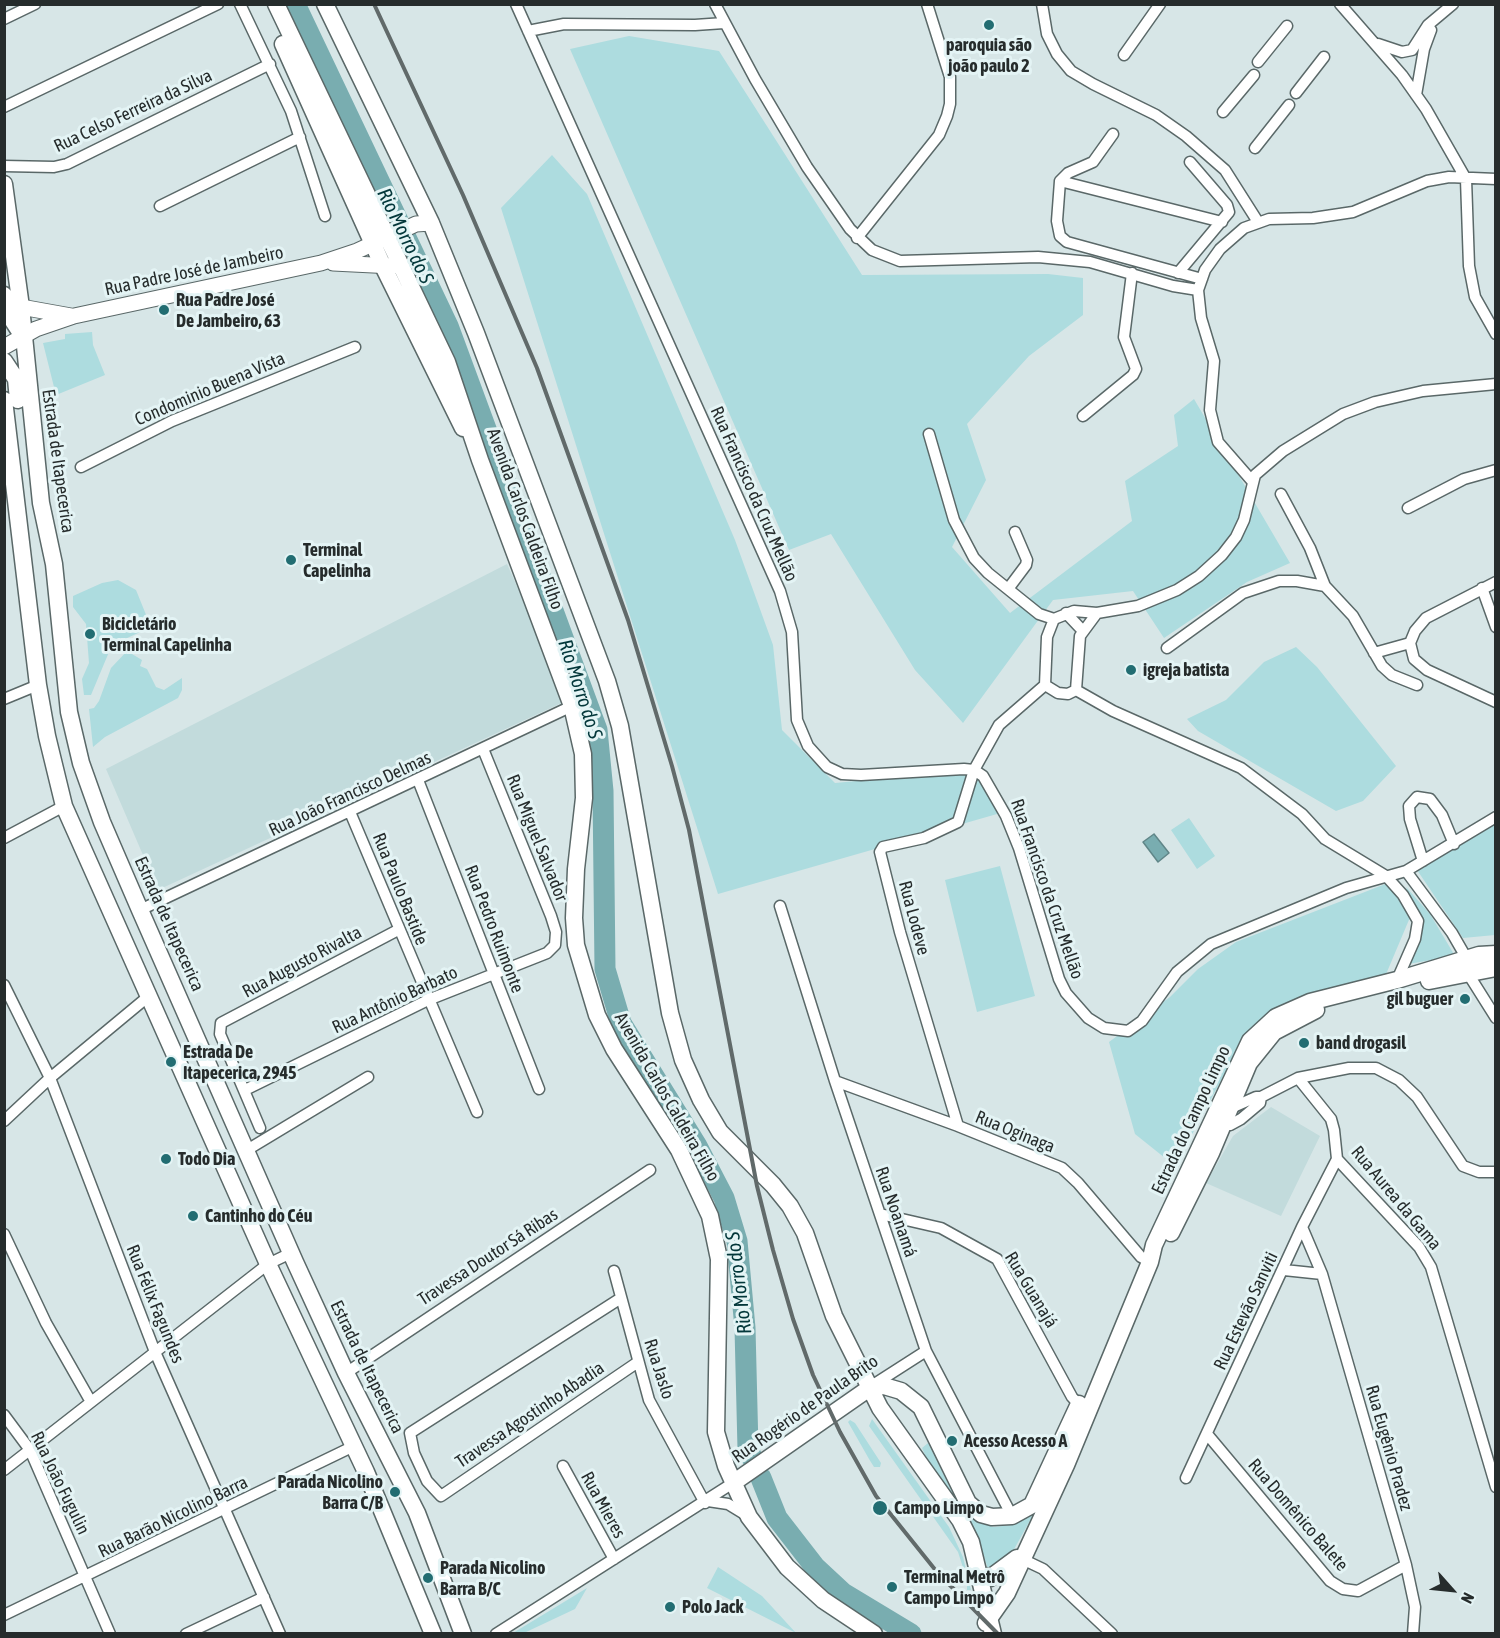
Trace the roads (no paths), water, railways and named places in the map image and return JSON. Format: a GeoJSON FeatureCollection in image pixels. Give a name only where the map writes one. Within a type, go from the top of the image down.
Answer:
{"type":"FeatureCollection","features":[{"type":"Feature","properties":{"kind":"main road"},"geometry":{"type":"LineString","coordinates":[[265,4],[386,239],[382,264],[480,460]]}},
{"type":"Feature","properties":{"kind":"main road","name":"Avenida Carlos Caldeira Filho"},"geometry":{"type":"LineString","coordinates":[[276,4],[386,239],[404,269],[447,362],[480,460],[573,706],[583,754],[584,798],[576,879],[576,945],[597,1015],[614,1049],[679,1150],[710,1216],[719,1258],[716,1432],[733,1483],[748,1517],[765,1541],[801,1582],[854,1622],[874,1634]]}},
{"type":"Feature","properties":{"kind":"main road","name":"Avenida Carlos Caldeira Filho"},"geometry":{"type":"LineString","coordinates":[[325,4],[431,223],[476,333],[607,681],[620,726],[670,1013],[683,1060],[700,1100],[720,1132],[773,1185],[790,1206],[805,1233],[834,1316],[880,1408],[902,1442],[960,1520],[971,1542],[991,1626]]}},
{"type":"Feature","properties":{"kind":"main road","name":"Estrada de Itapecerica"},"geometry":{"type":"LineString","coordinates":[[4,184],[21,307],[41,503],[54,564],[72,730],[81,763],[102,822],[291,1253],[365,1412],[417,1513],[463,1634]]}},
{"type":"Feature","properties":{"kind":"main road","name":"Rua Padre José de Jambeiro"},"geometry":{"type":"LineString","coordinates":[[4,347],[23,335],[74,316],[321,263],[386,239],[411,227],[431,223]]}},
{"type":"Feature","properties":{"kind":"main road","name":"Rua Padre José de Jambeiro"},"geometry":{"type":"LineString","coordinates":[[321,263],[382,264],[404,269]]}},
{"type":"Feature","properties":{"kind":"main road"},"geometry":{"type":"LineString","coordinates":[[4,295],[9,315],[23,335]]}},
{"type":"Feature","properties":{"kind":"main road","name":"Rua Padre José de Jambeiro"},"geometry":{"type":"LineString","coordinates":[[21,307],[74,316]]}},
{"type":"Feature","properties":{"kind":"main road"},"geometry":{"type":"LineString","coordinates":[[4,361],[16,379],[24,451],[28,470],[41,503]]}},
{"type":"Feature","properties":{"kind":"main road"},"geometry":{"type":"LineString","coordinates":[[4,400],[38,685],[64,806],[268,1264],[354,1446],[433,1634]]}},
{"type":"Feature","properties":{"kind":"main road","name":"Estrada do Campo Limpo"},"geometry":{"type":"LineString","coordinates":[[981,1634],[991,1626],[1007,1593],[1083,1408],[1150,1262],[1154,1245],[1249,1063],[1274,1032],[1330,1005],[1446,977],[1467,966],[1479,954],[1496,954]]}},
{"type":"Feature","properties":{"kind":"main road","name":"Estrada do Campo Limpo"},"geometry":{"type":"LineString","coordinates":[[1221,1115],[1243,1053],[1262,1029],[1276,1017],[1310,1002],[1397,980],[1467,966],[1496,968]]}},
{"type":"Feature","properties":{"kind":"main road"},"geometry":{"type":"LineString","coordinates":[[268,1264],[281,1271],[296,1286],[327,1356],[359,1410],[365,1412]]}},
{"type":"Feature","properties":{"kind":"main road"},"geometry":{"type":"LineString","coordinates":[[871,1387],[892,1388],[913,1399],[921,1407],[968,1503],[992,1517],[1012,1516],[1025,1511],[1037,1496],[1083,1408]]}},
{"type":"Feature","properties":{"kind":"main road","name":"Rua Rogério de Paula Brito"},"geometry":{"type":"LineString","coordinates":[[733,1483],[871,1387]]}},
{"type":"Feature","properties":{"kind":"main road"},"geometry":{"type":"LineString","coordinates":[[979,1574],[990,1578],[1017,1558],[1022,1559]]}},
{"type":"Feature","properties":{"kind":"main road"},"geometry":{"type":"LineString","coordinates":[[854,1622],[870,1634]]}},
{"type":"Feature","properties":{"kind":"street"},"geometry":{"type":"LineString","coordinates":[[4,19],[35,4]]}},
{"type":"Feature","properties":{"kind":"street"},"geometry":{"type":"LineString","coordinates":[[4,107],[218,4]]}},
{"type":"Feature","properties":{"kind":"street"},"geometry":{"type":"LineString","coordinates":[[240,4],[270,64],[300,137],[325,216]]}},
{"type":"Feature","properties":{"kind":"street","name":"Rua Francisco da Cruz Mellão"},"geometry":{"type":"LineString","coordinates":[[516,4],[780,591],[792,632],[797,720],[808,746],[827,767],[850,776],[937,769],[974,770],[991,786],[1006,816],[1022,859],[1052,960],[1066,993],[1088,1018],[1112,1030],[1128,1031],[1142,1021],[1177,972],[1222,937],[1346,888],[1406,871],[1496,817]]}},
{"type":"Feature","properties":{"kind":"street"},"geometry":{"type":"LineString","coordinates":[[715,4],[807,166],[857,238],[872,250],[900,261],[1058,258],[1090,262],[1173,286],[1198,290]]}},
{"type":"Feature","properties":{"kind":"street"},"geometry":{"type":"LineString","coordinates":[[857,238],[939,135],[947,116],[950,104],[950,76],[927,4]]}},
{"type":"Feature","properties":{"kind":"street"},"geometry":{"type":"LineString","coordinates":[[1042,4],[1047,34],[1057,54],[1071,71],[1148,110],[1186,136],[1225,170],[1258,222]]}},
{"type":"Feature","properties":{"kind":"street"},"geometry":{"type":"LineString","coordinates":[[1124,55],[1160,4]]}},
{"type":"Feature","properties":{"kind":"street"},"geometry":{"type":"LineString","coordinates":[[1340,4],[1416,95],[1466,179],[1469,266],[1475,297],[1496,334]]}},
{"type":"Feature","properties":{"kind":"street"},"geometry":{"type":"LineString","coordinates":[[1374,42],[1402,52],[1412,50],[1428,25],[1453,4]]}},
{"type":"Feature","properties":{"kind":"street"},"geometry":{"type":"LineString","coordinates":[[1416,95],[1424,49],[1441,15]]}},
{"type":"Feature","properties":{"kind":"street"},"geometry":{"type":"LineString","coordinates":[[528,31],[564,24],[695,25],[724,23]]}},
{"type":"Feature","properties":{"kind":"street"},"geometry":{"type":"LineString","coordinates":[[1258,62],[1287,26]]}},
{"type":"Feature","properties":{"kind":"street"},"geometry":{"type":"LineString","coordinates":[[1296,93],[1324,57]]}},
{"type":"Feature","properties":{"kind":"street","name":"Rua Celso Ferreira da Silva"},"geometry":{"type":"LineString","coordinates":[[4,166],[67,165],[270,64]]}},
{"type":"Feature","properties":{"kind":"street"},"geometry":{"type":"LineString","coordinates":[[1223,112],[1254,75]]}},
{"type":"Feature","properties":{"kind":"street"},"geometry":{"type":"LineString","coordinates":[[1255,148],[1289,105]]}},
{"type":"Feature","properties":{"kind":"street"},"geometry":{"type":"LineString","coordinates":[[1113,134],[1093,162],[1073,170],[1060,181],[1058,231],[1063,239],[1202,279]]}},
{"type":"Feature","properties":{"kind":"street"},"geometry":{"type":"LineString","coordinates":[[160,206],[300,137]]}},
{"type":"Feature","properties":{"kind":"street"},"geometry":{"type":"LineString","coordinates":[[1178,273],[1228,215],[1227,205],[1190,162]]}},
{"type":"Feature","properties":{"kind":"street"},"geometry":{"type":"LineString","coordinates":[[1252,482],[1225,452],[1214,432],[1210,410],[1214,361],[1201,318],[1198,290],[1202,279],[1228,242],[1244,228],[1258,222],[1269,219],[1338,215],[1367,207],[1428,181],[1449,177],[1496,179]]}},
{"type":"Feature","properties":{"kind":"street"},"geometry":{"type":"LineString","coordinates":[[1060,181],[1222,222]]}},
{"type":"Feature","properties":{"kind":"street"},"geometry":{"type":"LineString","coordinates":[[1083,416],[1133,375],[1136,369],[1135,360],[1124,337],[1132,273]]}},
{"type":"Feature","properties":{"kind":"street","name":"Condominio Buena Vista"},"geometry":{"type":"LineString","coordinates":[[81,467],[172,421],[355,347]]}},
{"type":"Feature","properties":{"kind":"street"},"geometry":{"type":"LineString","coordinates":[[974,770],[1004,719],[1045,685],[1047,637],[1054,619],[1066,613],[1081,610],[1097,613],[1138,606],[1168,594],[1207,570],[1236,537],[1248,507],[1252,482],[1263,467],[1283,451],[1343,414],[1375,402],[1422,391],[1493,382]]}},
{"type":"Feature","properties":{"kind":"street"},"geometry":{"type":"LineString","coordinates":[[929,434],[960,532],[979,563],[1039,614],[1054,619]]}},
{"type":"Feature","properties":{"kind":"street"},"geometry":{"type":"LineString","coordinates":[[1408,508],[1464,479],[1496,470]]}},
{"type":"Feature","properties":{"kind":"street"},"geometry":{"type":"LineString","coordinates":[[1281,494],[1305,539],[1325,586],[1353,616],[1382,666],[1392,675],[1417,685]]}},
{"type":"Feature","properties":{"kind":"street"},"geometry":{"type":"LineString","coordinates":[[1008,589],[1026,566],[1027,560],[1015,532]]}},
{"type":"Feature","properties":{"kind":"street"},"geometry":{"type":"LineString","coordinates":[[1167,648],[1225,604],[1259,586],[1279,580],[1325,586]]}},
{"type":"Feature","properties":{"kind":"street"},"geometry":{"type":"LineString","coordinates":[[1496,582],[1426,618],[1415,631],[1410,643],[1414,659],[1427,670],[1496,702]]}},
{"type":"Feature","properties":{"kind":"street"},"geometry":{"type":"LineString","coordinates":[[1482,588],[1496,627]]}},
{"type":"Feature","properties":{"kind":"street"},"geometry":{"type":"LineString","coordinates":[[1066,613],[1083,631]]}},
{"type":"Feature","properties":{"kind":"street"},"geometry":{"type":"LineString","coordinates":[[1076,690],[1078,646],[1083,631],[1097,613]]}},
{"type":"Feature","properties":{"kind":"street"},"geometry":{"type":"LineString","coordinates":[[1374,653],[1410,643]]}},
{"type":"Feature","properties":{"kind":"street"},"geometry":{"type":"LineString","coordinates":[[4,699],[38,685]]}},
{"type":"Feature","properties":{"kind":"street"},"geometry":{"type":"LineString","coordinates":[[1045,685],[1058,693],[1068,694],[1076,690]]}},
{"type":"Feature","properties":{"kind":"street"},"geometry":{"type":"LineString","coordinates":[[1076,690],[1113,711],[1241,768],[1302,814],[1325,839],[1386,876],[1403,894],[1418,921],[1415,939],[1397,980]]}},
{"type":"Feature","properties":{"kind":"street","name":"Rua João Francisco Delmas"},"geometry":{"type":"LineString","coordinates":[[140,910],[573,706]]}},
{"type":"Feature","properties":{"kind":"street","name":"Rua Miguel Salvador"},"geometry":{"type":"LineString","coordinates":[[483,749],[551,916],[556,940]]}},
{"type":"Feature","properties":{"kind":"street","name":"Rua Lodeve"},"geometry":{"type":"LineString","coordinates":[[958,1126],[900,932],[880,852],[884,847],[924,838],[957,822],[974,770]]}},
{"type":"Feature","properties":{"kind":"street","name":"Rua Pedro Ruimonte"},"geometry":{"type":"LineString","coordinates":[[418,780],[540,1089]]}},
{"type":"Feature","properties":{"kind":"street"},"geometry":{"type":"LineString","coordinates":[[1423,861],[1410,819],[1409,806],[1417,797],[1430,799],[1442,815],[1454,844]]}},
{"type":"Feature","properties":{"kind":"street"},"geometry":{"type":"LineString","coordinates":[[4,838],[64,806]]}},
{"type":"Feature","properties":{"kind":"street","name":"Rua Paulo Bastide"},"geometry":{"type":"LineString","coordinates":[[350,812],[477,1112]]}},
{"type":"Feature","properties":{"kind":"street"},"geometry":{"type":"LineString","coordinates":[[1406,871],[1440,914],[1496,1018]]}},
{"type":"Feature","properties":{"kind":"street","name":"Rua Noanamá"},"geometry":{"type":"LineString","coordinates":[[780,906],[835,1081],[926,1351],[1012,1516]]}},
{"type":"Feature","properties":{"kind":"street","name":"Rua Augusto Rivalta"},"geometry":{"type":"LineString","coordinates":[[245,1090],[220,1034],[221,1023],[398,930]]}},
{"type":"Feature","properties":{"kind":"street","name":"Rua Antônio Barbato"},"geometry":{"type":"LineString","coordinates":[[245,1090],[428,1000],[547,953],[556,940]]}},
{"type":"Feature","properties":{"kind":"street","name":"Rua Félix Fagundes"},"geometry":{"type":"LineString","coordinates":[[4,985],[50,1078],[155,1352],[279,1634]]}},
{"type":"Feature","properties":{"kind":"street"},"geometry":{"type":"LineString","coordinates":[[4,1121],[50,1078],[150,995]]}},
{"type":"Feature","properties":{"kind":"street"},"geometry":{"type":"LineString","coordinates":[[1221,1115],[1298,1078],[1366,1067],[1388,1073],[1417,1097],[1463,1166],[1479,1172],[1496,1172]]}},
{"type":"Feature","properties":{"kind":"street"},"geometry":{"type":"LineString","coordinates":[[247,1150],[368,1077]]}},
{"type":"Feature","properties":{"kind":"street","name":"Rua Aurea da Gama"},"geometry":{"type":"LineString","coordinates":[[1298,1078],[1331,1119],[1337,1159],[1419,1247],[1431,1267],[1496,1487]]}},
{"type":"Feature","properties":{"kind":"street","name":"Rua Oginaga"},"geometry":{"type":"LineString","coordinates":[[835,1081],[958,1126],[1062,1168],[1078,1183],[1141,1257],[1150,1262]]}},
{"type":"Feature","properties":{"kind":"street"},"geometry":{"type":"LineString","coordinates":[[245,1090],[260,1128]]}},
{"type":"Feature","properties":{"kind":"street"},"geometry":{"type":"LineString","coordinates":[[1221,1115],[1241,1119],[1260,1103],[1261,1097]]}},
{"type":"Feature","properties":{"kind":"street","name":"Rua Estevão Sanviti"},"geometry":{"type":"LineString","coordinates":[[1186,1478],[1302,1227],[1337,1159]]}},
{"type":"Feature","properties":{"kind":"street","name":"Travessa Doutor Sá Ribas"},"geometry":{"type":"LineString","coordinates":[[346,1372],[650,1170]]}},
{"type":"Feature","properties":{"kind":"street","name":"Rua Guanajá"},"geometry":{"type":"LineString","coordinates":[[880,1214],[941,1228],[997,1259],[1083,1408]]}},
{"type":"Feature","properties":{"kind":"street","name":"Rua Eugênio Pradez"},"geometry":{"type":"LineString","coordinates":[[1302,1227],[1322,1274],[1406,1565],[1415,1607],[1413,1634]]}},
{"type":"Feature","properties":{"kind":"street"},"geometry":{"type":"LineString","coordinates":[[4,1233],[46,1323],[91,1402]]}},
{"type":"Feature","properties":{"kind":"street"},"geometry":{"type":"LineString","coordinates":[[4,1470],[268,1264],[291,1253]]}},
{"type":"Feature","properties":{"kind":"street"},"geometry":{"type":"LineString","coordinates":[[1284,1270],[1322,1274]]}},
{"type":"Feature","properties":{"kind":"street","name":"Rua Jaslo"},"geometry":{"type":"LineString","coordinates":[[614,1271],[649,1400],[710,1500]]}},
{"type":"Feature","properties":{"kind":"street","name":"Travessa Agostinho Abadia"},"geometry":{"type":"LineString","coordinates":[[621,1298],[410,1433],[414,1453],[427,1481],[441,1496],[638,1362]]}},
{"type":"Feature","properties":{"kind":"street","name":"Rua Rogério de Paula Brito"},"geometry":{"type":"LineString","coordinates":[[871,1387],[926,1351]]}},
{"type":"Feature","properties":{"kind":"street","name":"Rua João Fugulin"},"geometry":{"type":"LineString","coordinates":[[4,1415],[30,1450],[110,1634]]}},
{"type":"Feature","properties":{"kind":"street","name":"Rua Domênico Balete"},"geometry":{"type":"LineString","coordinates":[[1207,1434],[1330,1581],[1343,1589],[1358,1591],[1406,1565]]}},
{"type":"Feature","properties":{"kind":"street","name":"Rua Barão Nicolino Barra"},"geometry":{"type":"LineString","coordinates":[[4,1615],[354,1446]]}},
{"type":"Feature","properties":{"kind":"street","name":"Rua Mieres"},"geometry":{"type":"LineString","coordinates":[[563,1466],[614,1559]]}},
{"type":"Feature","properties":{"kind":"street","name":"Rua Rogério de Paula Brito"},"geometry":{"type":"LineString","coordinates":[[496,1634],[710,1500],[733,1483]]}},
{"type":"Feature","properties":{"kind":"street"},"geometry":{"type":"LineString","coordinates":[[710,1500],[728,1504],[748,1517]]}},
{"type":"Feature","properties":{"kind":"street"},"geometry":{"type":"LineString","coordinates":[[1022,1559],[1043,1569],[1112,1634]]}},
{"type":"Feature","properties":{"kind":"street"},"geometry":{"type":"LineString","coordinates":[[186,1634],[264,1597]]}},
{"type":"Feature","properties":{"kind":"waterway","name":"Rio Morro do S"},"geometry":{"type":"LineString","coordinates":[[295,4],[448,326],[597,730],[603,791],[605,969],[621,1023],[697,1146],[724,1198],[737,1241],[745,1328],[748,1449],[756,1466]]}},
{"type":"Feature","properties":{"kind":"waterway","name":"Rio Morro do S"},"geometry":{"type":"LineString","coordinates":[[761,1478],[777,1518],[815,1567],[843,1593],[911,1634]]}},
{"type":"Feature","properties":{"kind":"railway"},"geometry":{"type":"LineString","coordinates":[[374,4],[463,195],[537,368],[628,620],[689,830],[757,1186],[793,1319],[813,1375],[840,1432],[876,1496],[937,1572],[998,1634]]}},
{"type":"Feature","properties":{"kind":"place","name":"paroquia são joão paulo 2"},"geometry":{"type":"Point","coordinates":[989,25]}},
{"type":"Feature","properties":{"kind":"place","name":"Rua Padre José De Jambeiro, 63"},"geometry":{"type":"Point","coordinates":[164,310]}},
{"type":"Feature","properties":{"kind":"place","name":"Terminal Capelinha"},"geometry":{"type":"Point","coordinates":[291,560]}},
{"type":"Feature","properties":{"kind":"place","name":"Bicicletário Terminal Capelinha"},"geometry":{"type":"Point","coordinates":[90,634]}},
{"type":"Feature","properties":{"kind":"place","name":"igreja batista"},"geometry":{"type":"Point","coordinates":[1131,670]}},
{"type":"Feature","properties":{"kind":"place","name":"gil buguer"},"geometry":{"type":"Point","coordinates":[1465,999]}},
{"type":"Feature","properties":{"kind":"place","name":"band drogasil"},"geometry":{"type":"Point","coordinates":[1304,1043]}},
{"type":"Feature","properties":{"kind":"place","name":"Estrada De Itapecerica, 2945"},"geometry":{"type":"Point","coordinates":[171,1062]}},
{"type":"Feature","properties":{"kind":"place","name":"Todo Dia"},"geometry":{"type":"Point","coordinates":[166,1159]}},
{"type":"Feature","properties":{"kind":"place","name":"Cantinho do Céu"},"geometry":{"type":"Point","coordinates":[193,1216]}},
{"type":"Feature","properties":{"kind":"place","name":"Acesso Acesso A"},"geometry":{"type":"Point","coordinates":[952,1441]}},
{"type":"Feature","properties":{"kind":"place","name":"Parada Nicolino Barra C/B"},"geometry":{"type":"Point","coordinates":[395,1492]}},
{"type":"Feature","properties":{"kind":"place","name":"Campo Limpo"},"geometry":{"type":"Point","coordinates":[880,1508]}},
{"type":"Feature","properties":{"kind":"place","name":"Parada Nicolino Barra B/C"},"geometry":{"type":"Point","coordinates":[428,1578]}},
{"type":"Feature","properties":{"kind":"place","name":"Terminal Metrô Campo Limpo"},"geometry":{"type":"Point","coordinates":[892,1587]}},
{"type":"Feature","properties":{"kind":"place","name":"Polo Jack"},"geometry":{"type":"Point","coordinates":[670,1607]}}]}
